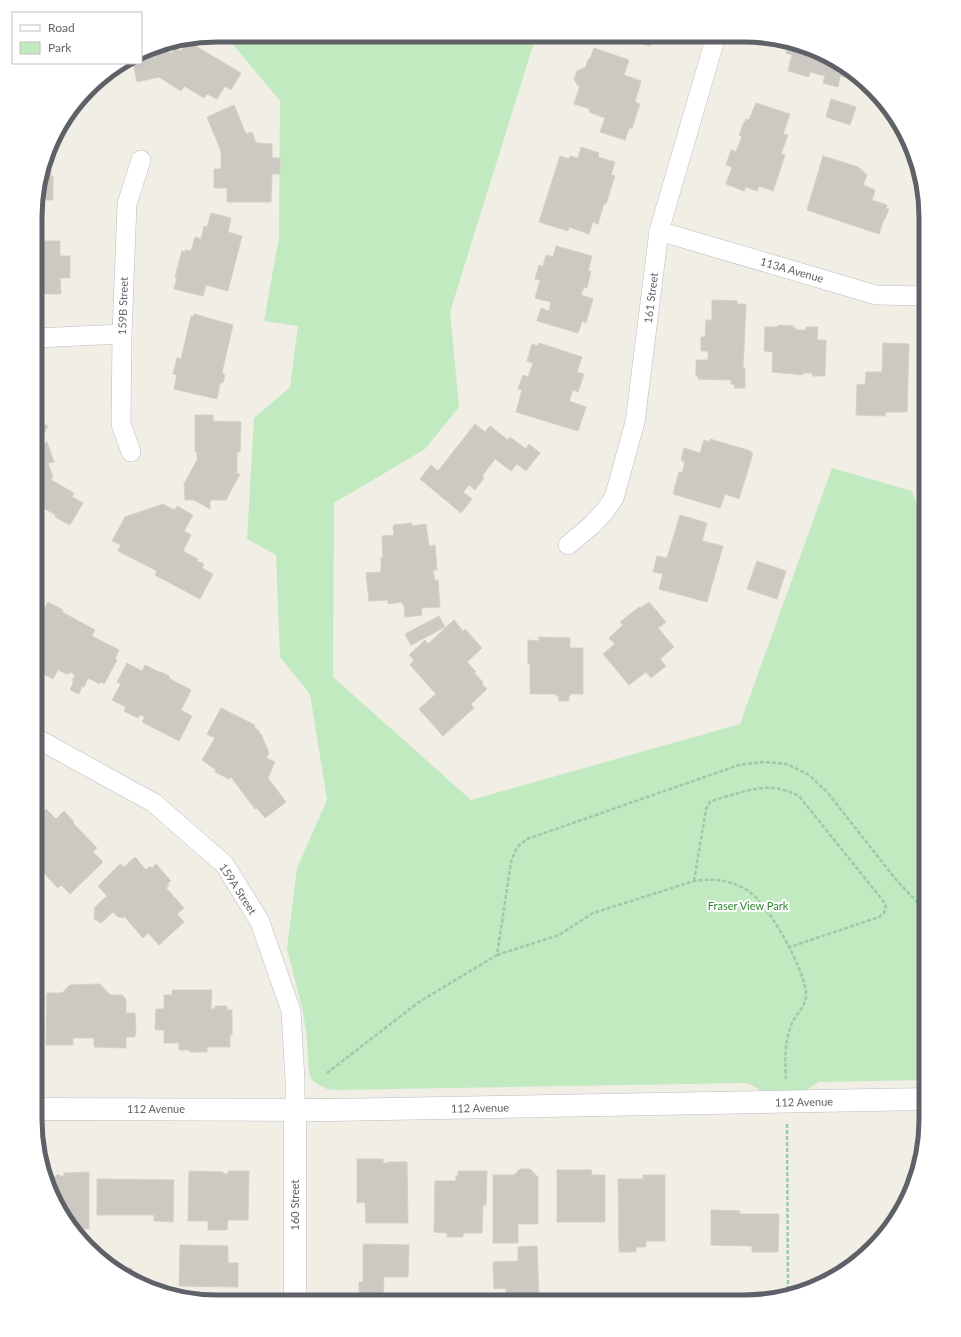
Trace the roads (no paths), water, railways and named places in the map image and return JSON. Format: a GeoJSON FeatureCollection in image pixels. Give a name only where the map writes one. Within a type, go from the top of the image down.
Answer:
{"type":"FeatureCollection","features":[{"type":"Feature","properties":{"kind":"street","name":"161 Street"},"geometry":{"type":"LineString","coordinates":[[568,545],[592,525],[614,498],[634,422],[659,231],[714,42]]}},
{"type":"Feature","properties":{"kind":"street","name":"159B Street"},"geometry":{"type":"LineString","coordinates":[[131,452],[121,424],[122,334],[127,204],[141,160]]}},
{"type":"Feature","properties":{"kind":"street","name":"113A Avenue"},"geometry":{"type":"LineString","coordinates":[[659,231],[876,295],[919,296]]}},
{"type":"Feature","properties":{"kind":"street"},"geometry":{"type":"LineString","coordinates":[[42,338],[122,334]]}},
{"type":"Feature","properties":{"kind":"street","name":"159A Street"},"geometry":{"type":"LineString","coordinates":[[42,741],[154,803],[225,865],[260,922],[291,1011],[295,1080],[295,1110]]}},
{"type":"Feature","properties":{"kind":"street","name":"112 Avenue"},"geometry":{"type":"LineString","coordinates":[[42,1109],[333,1110],[919,1100]]}},
{"type":"Feature","properties":{"kind":"street","name":"160 Street"},"geometry":{"type":"LineString","coordinates":[[295,1110],[295,1295]]}},
{"type":"Feature","properties":{"kind":"park label","name":"Fraser View Park"},"geometry":{"type":"Point","coordinates":[748,906]}}]}
